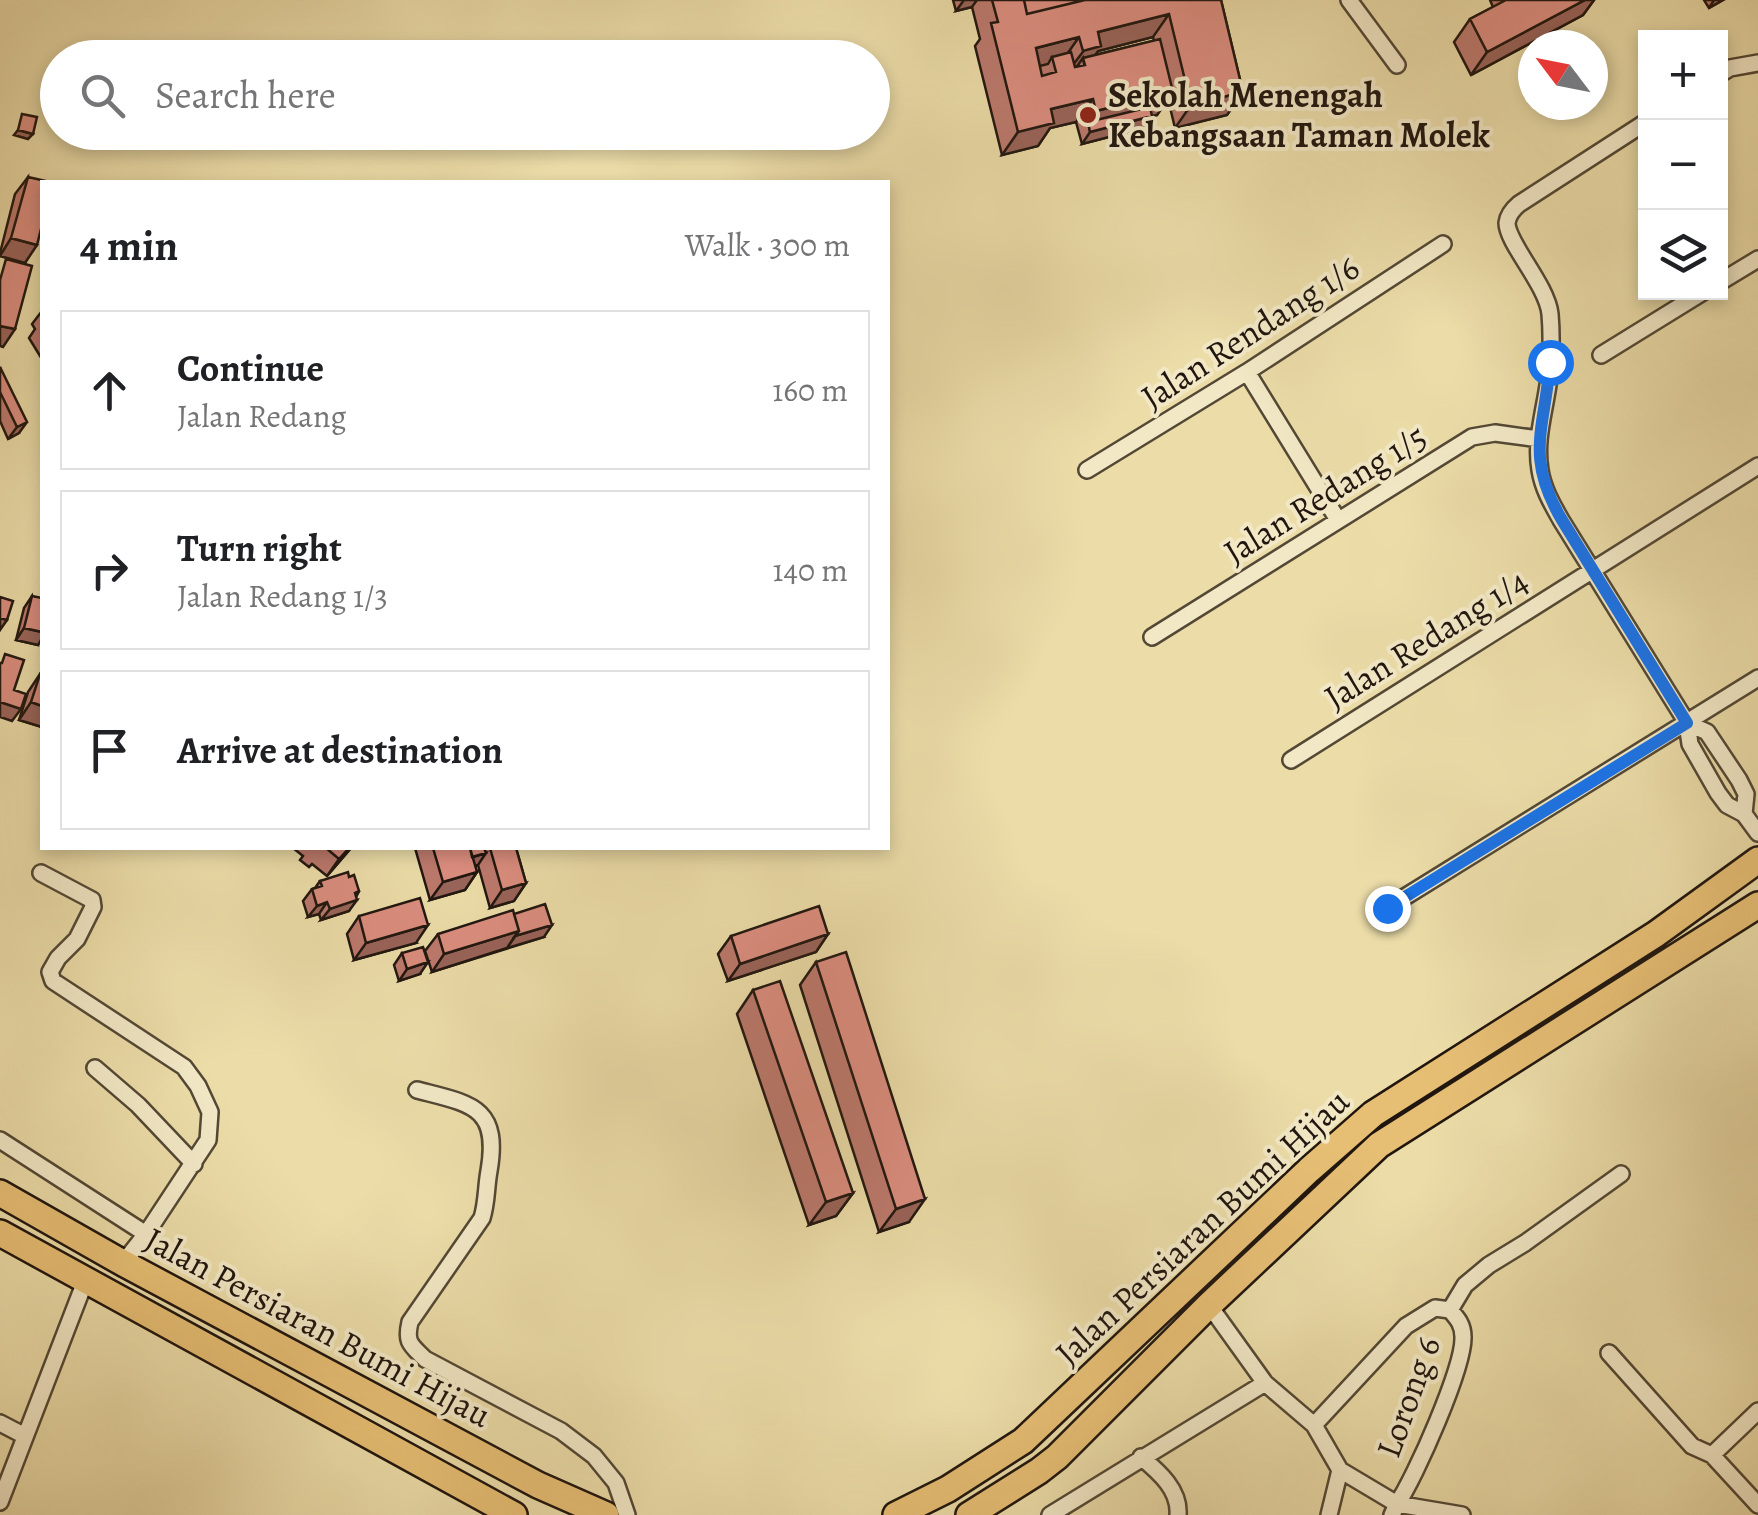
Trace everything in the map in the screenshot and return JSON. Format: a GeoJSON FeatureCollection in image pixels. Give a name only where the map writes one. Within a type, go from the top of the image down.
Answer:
{"type":"FeatureCollection","features":[{"type":"Feature","properties":{"kind":"main road","name":"Jalan Persiaran Bumi Hijau"},"geometry":{"type":"LineString","coordinates":[[896,1515],[1024,1441],[1373,1114],[1656,934],[1758,860]]}},
{"type":"Feature","properties":{"kind":"main road"},"geometry":{"type":"LineString","coordinates":[[1720,929],[1758,895]]}},
{"type":"Feature","properties":{"kind":"main road","name":"Jalan Persiaran Bumi Hijau"},"geometry":{"type":"LineString","coordinates":[[969,1515],[1057,1457],[1209,1305],[1380,1144],[1758,905]]}},
{"type":"Feature","properties":{"kind":"main road","name":"Jalan Persiaran Bumi Hijau"},"geometry":{"type":"LineString","coordinates":[[0,1193],[123,1263],[538,1484],[606,1515]]}},
{"type":"Feature","properties":{"kind":"main road","name":"Jalan Persiaran Bumi Hijau"},"geometry":{"type":"LineString","coordinates":[[0,1233],[514,1515]]}},
{"type":"Feature","properties":{"kind":"street"},"geometry":{"type":"LineString","coordinates":[[1349,0],[1397,66]]}},
{"type":"Feature","properties":{"kind":"street"},"geometry":{"type":"LineString","coordinates":[[1728,69],[1758,63]]}},
{"type":"Feature","properties":{"kind":"street"},"geometry":{"type":"LineString","coordinates":[[1638,127],[1519,204],[1509,217],[1508,230],[1550,308],[1548,383],[1539,439],[1540,473],[1548,498],[1687,723],[1690,744],[1718,792],[1727,805],[1744,814],[1758,833]]}},
{"type":"Feature","properties":{"kind":"street","name":"Jalan Rendang 1/6"},"geometry":{"type":"LineString","coordinates":[[1088,470],[1444,244]]}},
{"type":"Feature","properties":{"kind":"street"},"geometry":{"type":"LineString","coordinates":[[1728,277],[1758,259]]}},
{"type":"Feature","properties":{"kind":"street"},"geometry":{"type":"LineString","coordinates":[[1601,355],[1690,300]]}},
{"type":"Feature","properties":{"kind":"street"},"geometry":{"type":"LineString","coordinates":[[1247,372],[1338,520]]}},
{"type":"Feature","properties":{"kind":"street","name":"Jalan Redang 1/5"},"geometry":{"type":"LineString","coordinates":[[1152,638],[1472,437],[1496,433],[1539,439]]}},
{"type":"Feature","properties":{"kind":"street","name":"Jalan Redang 1/4"},"geometry":{"type":"LineString","coordinates":[[1291,760],[1758,466]]}},
{"type":"Feature","properties":{"kind":"street"},"geometry":{"type":"LineString","coordinates":[[1387,908],[1758,678]]}},
{"type":"Feature","properties":{"kind":"street"},"geometry":{"type":"LineString","coordinates":[[1687,723],[1707,732],[1738,780],[1746,794],[1744,814]]}},
{"type":"Feature","properties":{"kind":"street"},"geometry":{"type":"LineString","coordinates":[[40,874],[81,892],[92,900],[94,907],[77,939],[50,972],[53,981],[184,1067],[210,1112],[208,1140],[123,1263]]}},
{"type":"Feature","properties":{"kind":"street"},"geometry":{"type":"LineString","coordinates":[[95,1068],[138,1105],[194,1164]]}},
{"type":"Feature","properties":{"kind":"street"},"geometry":{"type":"LineString","coordinates":[[418,1090],[460,1101],[476,1110],[488,1121],[492,1153],[482,1218],[410,1322],[410,1345],[425,1359],[561,1431],[594,1456],[616,1483],[627,1515]]}},
{"type":"Feature","properties":{"kind":"street"},"geometry":{"type":"LineString","coordinates":[[0,1140],[146,1234]]}},
{"type":"Feature","properties":{"kind":"street"},"geometry":{"type":"LineString","coordinates":[[1450,1310],[1465,1285],[1489,1265],[1621,1174]]}},
{"type":"Feature","properties":{"kind":"street"},"geometry":{"type":"LineString","coordinates":[[0,1502],[86,1279]]}},
{"type":"Feature","properties":{"kind":"street"},"geometry":{"type":"LineString","coordinates":[[1209,1305],[1265,1383],[1314,1425],[1340,1470],[1329,1515]]}},
{"type":"Feature","properties":{"kind":"street","name":"Lorong 6"},"geometry":{"type":"LineString","coordinates":[[1314,1425],[1406,1326],[1435,1308],[1450,1310],[1462,1325],[1464,1342],[1454,1379],[1395,1510],[1340,1470]]}},
{"type":"Feature","properties":{"kind":"street"},"geometry":{"type":"LineString","coordinates":[[1608,1353],[1692,1446],[1712,1455],[1758,1505]]}},
{"type":"Feature","properties":{"kind":"street"},"geometry":{"type":"LineString","coordinates":[[1057,1513],[1265,1383]]}},
{"type":"Feature","properties":{"kind":"street"},"geometry":{"type":"LineString","coordinates":[[1712,1455],[1758,1410]]}},
{"type":"Feature","properties":{"kind":"street"},"geometry":{"type":"LineString","coordinates":[[0,1423],[25,1436]]}},
{"type":"Feature","properties":{"kind":"street"},"geometry":{"type":"LineString","coordinates":[[1141,1457],[1171,1487],[1179,1505],[1178,1515]]}},
{"type":"Feature","properties":{"kind":"street"},"geometry":{"type":"LineString","coordinates":[[1395,1510],[1462,1515]]}},
{"type":"Feature","properties":{"kind":"building"},"geometry":{"type":"Polygon","coordinates":[[[992,0],[1024,0],[1027,14],[1085,0],[1221,0],[1243,92],[1191,105],[1169,14],[1098,32],[1101,46],[1083,51],[1079,37],[1036,48],[1042,76],[1056,72],[1052,57],[1071,52],[1075,67],[1085,65],[1083,58],[1160,39],[1173,92],[1096,111],[1093,99],[1051,109],[1054,123],[1018,132],[991,23],[998,22],[992,0]]]}},
{"type":"Feature","properties":{"kind":"building"},"geometry":{"type":"Polygon","coordinates":[[[1024,0],[1085,0],[1027,14],[1024,0]]]}},
{"type":"Feature","properties":{"kind":"building"},"geometry":{"type":"Polygon","coordinates":[[[1506,0],[1585,0],[1528,30],[1518,30],[1518,36],[1487,52],[1470,19],[1506,0]]]}},
{"type":"Feature","properties":{"kind":"building"},"geometry":{"type":"Polygon","coordinates":[[[1150,107],[1152,116],[1090,132],[1088,122],[1150,107]]]}},
{"type":"Feature","properties":{"kind":"building"},"geometry":{"type":"Polygon","coordinates":[[[22,114],[37,117],[33,134],[18,130],[22,114]]]}},
{"type":"Feature","properties":{"kind":"building"},"geometry":{"type":"Polygon","coordinates":[[[28,177],[41,180],[37,245],[11,238],[28,177]]]}},
{"type":"Feature","properties":{"kind":"building"},"geometry":{"type":"Polygon","coordinates":[[[6,259],[32,266],[15,329],[0,326],[0,280],[6,259]]]}},
{"type":"Feature","properties":{"kind":"building"},"geometry":{"type":"Polygon","coordinates":[[[0,367],[27,422],[17,427],[0,392],[0,367]]]}},
{"type":"Feature","properties":{"kind":"building"},"geometry":{"type":"Polygon","coordinates":[[[32,596],[40,598],[40,632],[24,628],[32,596]]]}},
{"type":"Feature","properties":{"kind":"building"},"geometry":{"type":"Polygon","coordinates":[[[0,597],[13,601],[7,620],[0,618],[0,597]]]}},
{"type":"Feature","properties":{"kind":"building"},"geometry":{"type":"Polygon","coordinates":[[[5,654],[24,660],[14,690],[26,694],[21,709],[0,702],[0,663],[5,654]]]}},
{"type":"Feature","properties":{"kind":"building"},"geometry":{"type":"Polygon","coordinates":[[[40,674],[40,705],[31,702],[40,674]]]}},
{"type":"Feature","properties":{"kind":"building"},"geometry":{"type":"Polygon","coordinates":[[[328,850],[347,850],[339,859],[328,850]]]}},
{"type":"Feature","properties":{"kind":"building"},"geometry":{"type":"Polygon","coordinates":[[[434,850],[471,850],[477,872],[443,882],[434,850]]]}},
{"type":"Feature","properties":{"kind":"building"},"geometry":{"type":"Polygon","coordinates":[[[470,850],[485,850],[486,853],[472,857],[470,850]]]}},
{"type":"Feature","properties":{"kind":"building"},"geometry":{"type":"Polygon","coordinates":[[[491,850],[517,850],[526,883],[502,890],[491,850]]]}},
{"type":"Feature","properties":{"kind":"building"},"geometry":{"type":"Polygon","coordinates":[[[348,872],[349,877],[354,875],[359,891],[355,893],[357,900],[330,909],[327,902],[317,906],[312,889],[322,886],[320,881],[348,872]]]}},
{"type":"Feature","properties":{"kind":"building"},"geometry":{"type":"Polygon","coordinates":[[[420,898],[428,925],[366,943],[359,916],[420,898]]]}},
{"type":"Feature","properties":{"kind":"building"},"geometry":{"type":"Polygon","coordinates":[[[545,904],[552,925],[515,936],[519,931],[514,914],[545,904]]]}},
{"type":"Feature","properties":{"kind":"building"},"geometry":{"type":"Polygon","coordinates":[[[819,906],[828,934],[740,964],[731,936],[819,906]]]}},
{"type":"Feature","properties":{"kind":"building"},"geometry":{"type":"Polygon","coordinates":[[[513,910],[519,931],[444,954],[438,934],[513,910]]]}},
{"type":"Feature","properties":{"kind":"building"},"geometry":{"type":"Polygon","coordinates":[[[423,947],[428,962],[407,969],[402,953],[423,947]]]}},
{"type":"Feature","properties":{"kind":"building"},"geometry":{"type":"Polygon","coordinates":[[[846,952],[925,1199],[896,1209],[816,962],[846,952]]]}},
{"type":"Feature","properties":{"kind":"building"},"geometry":{"type":"Polygon","coordinates":[[[780,981],[853,1193],[826,1202],[753,990],[780,981]]]}},
{"type":"Feature","properties":{"kind":"place","name":"Sekolah Menengah Kebangsaan Taman Molek"},"geometry":{"type":"Point","coordinates":[1088,115]}},
{"type":"Feature","properties":{"kind":"route"},"geometry":{"type":"LineString","coordinates":[[1387,908],[1687,723],[1548,498],[1538,457],[1550,362]]}}]}
